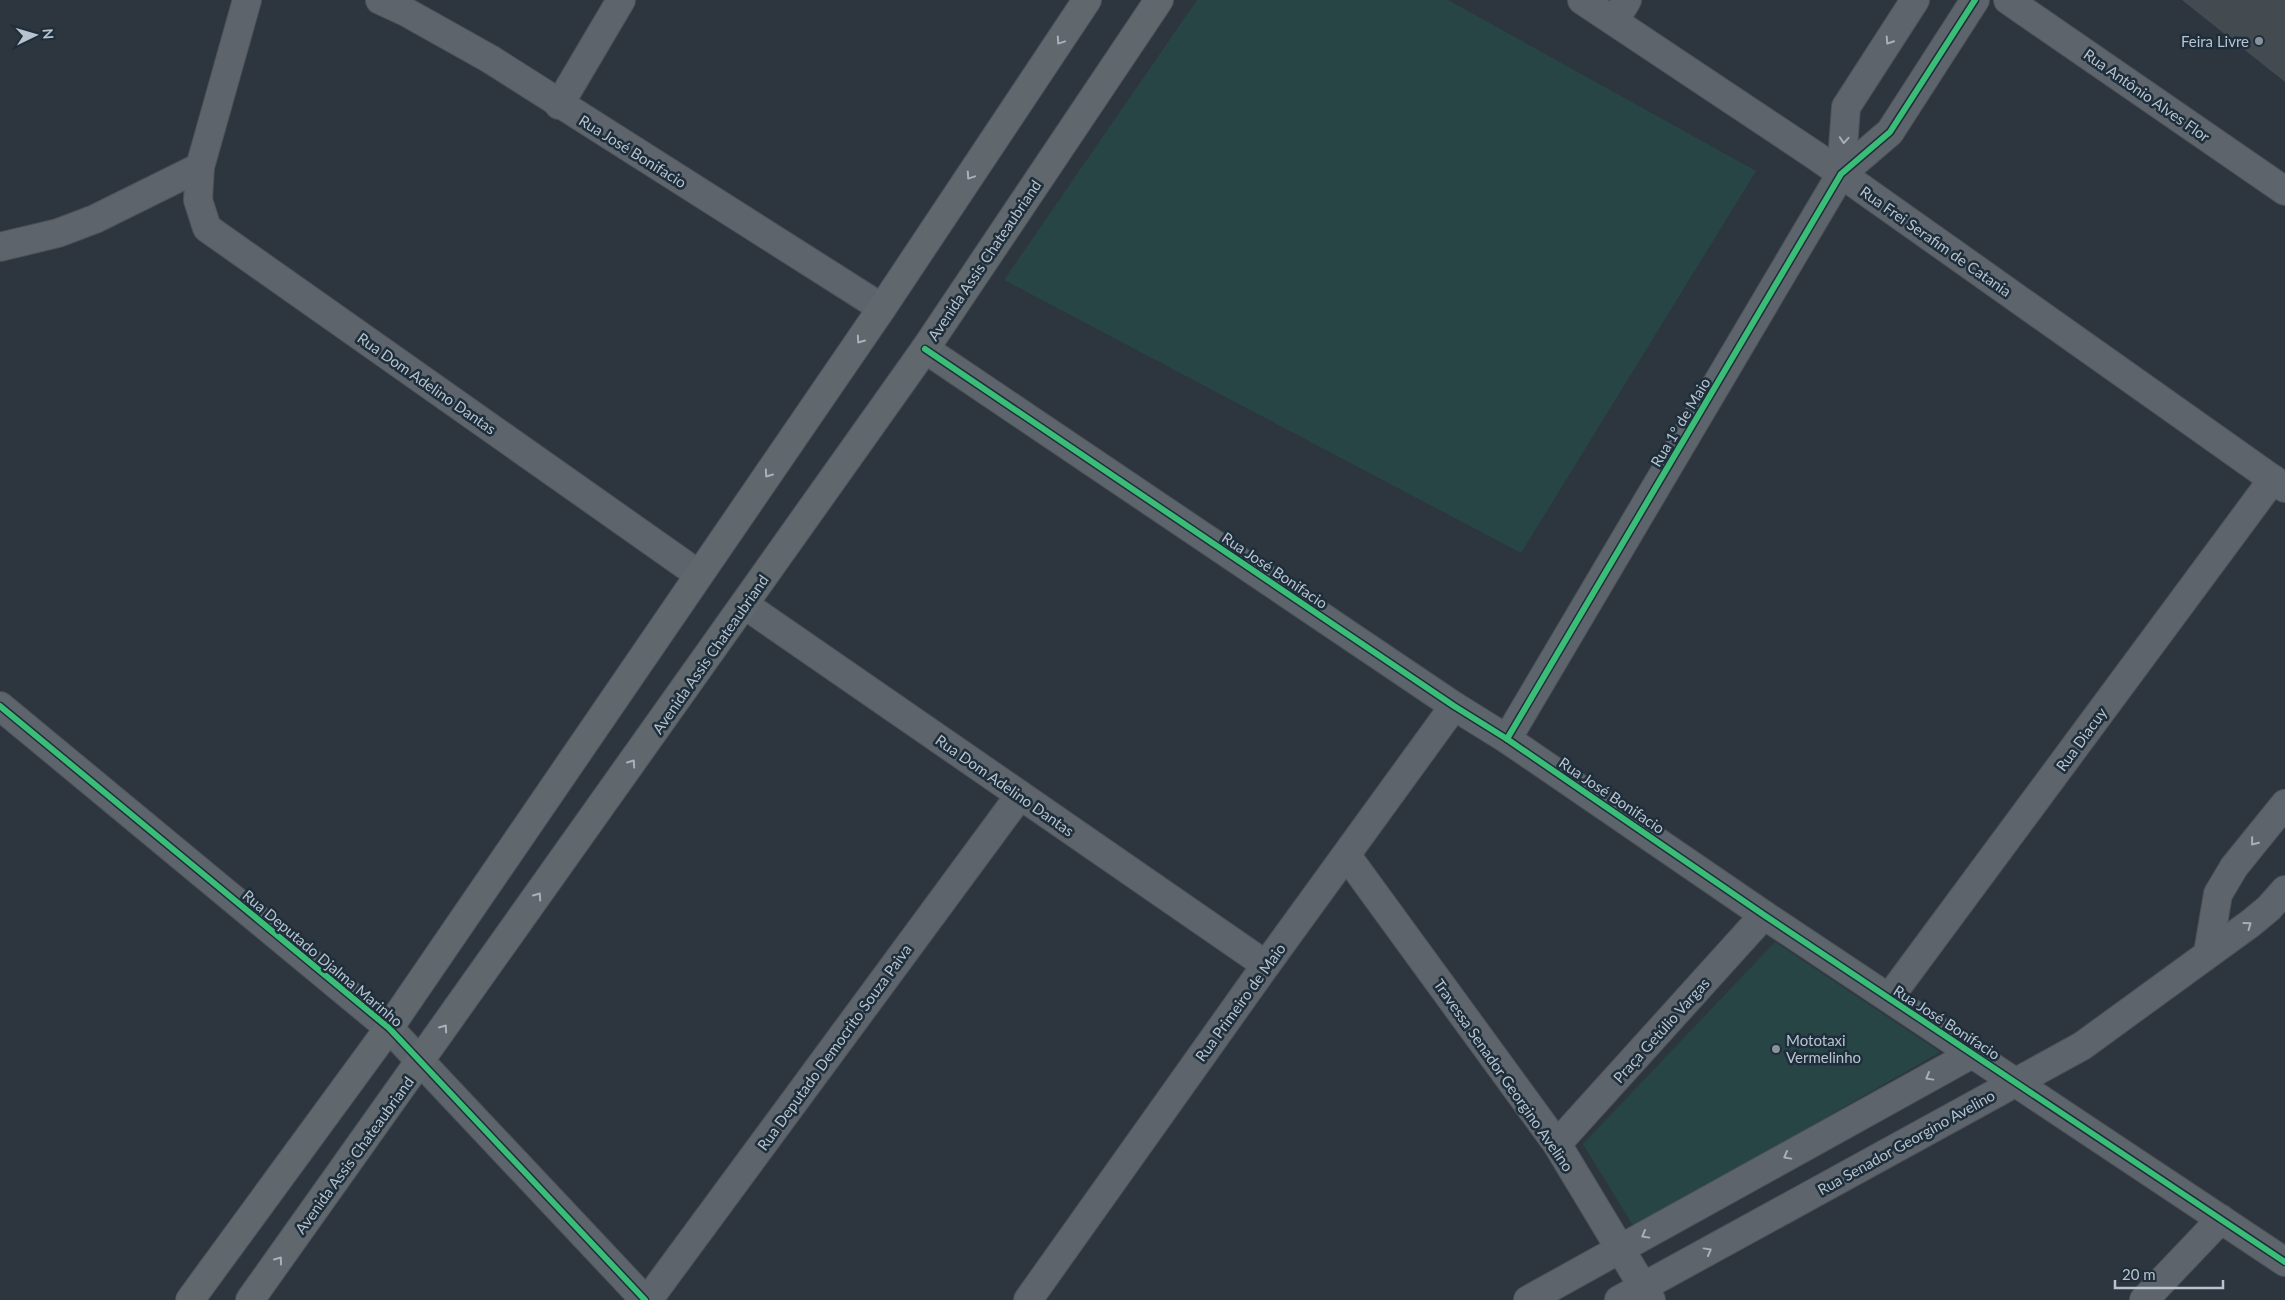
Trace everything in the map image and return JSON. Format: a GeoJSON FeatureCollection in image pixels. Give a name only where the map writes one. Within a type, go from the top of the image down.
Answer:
{"type":"FeatureCollection","features":[{"type":"Feature","properties":{"kind":"main road"},"geometry":{"type":"LineString","coordinates":[[190,1300],[389,1028],[698,574],[882,308],[1087,0]]}},
{"type":"Feature","properties":{"kind":"main road","name":"Avenida Assis Chateaubriand"},"geometry":{"type":"LineString","coordinates":[[250,1300],[925,349],[1158,0]]}},
{"type":"Feature","properties":{"kind":"street","name":"Rua Dom Adelino Dantas"},"geometry":{"type":"LineString","coordinates":[[247,0],[200,167],[198,200],[207,228],[698,574]]}},
{"type":"Feature","properties":{"kind":"street","name":"Rua José Bonifacio"},"geometry":{"type":"LineString","coordinates":[[380,0],[408,6],[559,105],[882,308]]}},
{"type":"Feature","properties":{"kind":"street"},"geometry":{"type":"LineString","coordinates":[[559,105],[622,0]]}},
{"type":"Feature","properties":{"kind":"street","name":"Rua Frei Serafim de Catania"},"geometry":{"type":"LineString","coordinates":[[1582,0],[1621,10],[1841,174],[2279,483]]}},
{"type":"Feature","properties":{"kind":"street","name":"Rua 1º de Maio"},"geometry":{"type":"LineString","coordinates":[[1841,174],[1846,107],[1915,0]]}},
{"type":"Feature","properties":{"kind":"street","name":"Rua 1º de Maio"},"geometry":{"type":"LineString","coordinates":[[1507,739],[1841,174],[1890,132],[1975,0]]}},
{"type":"Feature","properties":{"kind":"street","name":"Rua Antônio Alves Flor"},"geometry":{"type":"LineString","coordinates":[[2008,0],[2285,191]]}},
{"type":"Feature","properties":{"kind":"street"},"geometry":{"type":"LineString","coordinates":[[0,247],[58,233],[95,219],[200,167]]}},
{"type":"Feature","properties":{"kind":"street","name":"Rua José Bonifacio"},"geometry":{"type":"LineString","coordinates":[[925,349],[1454,706],[1507,739],[1764,915],[2285,1262]]}},
{"type":"Feature","properties":{"kind":"street","name":"Rua Diacuy"},"geometry":{"type":"LineString","coordinates":[[1889,998],[2279,483]]}},
{"type":"Feature","properties":{"kind":"street","name":"Rua Dom Adelino Dantas"},"geometry":{"type":"LineString","coordinates":[[745,605],[1266,965]]}},
{"type":"Feature","properties":{"kind":"street","name":"Rua Deputado Djalma Marinho"},"geometry":{"type":"LineString","coordinates":[[0,706],[389,1028],[647,1300]]}},
{"type":"Feature","properties":{"kind":"street","name":"Rua Primeiro de Maio"},"geometry":{"type":"LineString","coordinates":[[1028,1300],[1266,965],[1347,856],[1454,706]]}},
{"type":"Feature","properties":{"kind":"street","name":"Rua Deputado Democrito Souza Paiva"},"geometry":{"type":"LineString","coordinates":[[647,1300],[1020,795]]}},
{"type":"Feature","properties":{"kind":"street"},"geometry":{"type":"LineString","coordinates":[[2208,953],[2218,894],[2234,867],[2285,804]]}},
{"type":"Feature","properties":{"kind":"street","name":"Travessa Senador Georgino Avelino"},"geometry":{"type":"LineString","coordinates":[[1347,856],[1557,1144],[1647,1293]]}},
{"type":"Feature","properties":{"kind":"street","name":"Rua Senador Georgino Avelino"},"geometry":{"type":"LineString","coordinates":[[1619,1300],[1647,1293],[2015,1081],[2082,1046],[2252,923],[2285,890]]}},
{"type":"Feature","properties":{"kind":"street","name":"Praça Getúlio Vargas"},"geometry":{"type":"LineString","coordinates":[[1557,1144],[1764,915]]}},
{"type":"Feature","properties":{"kind":"street"},"geometry":{"type":"LineString","coordinates":[[1528,1300],[1972,1054]]}},
{"type":"Feature","properties":{"kind":"street"},"geometry":{"type":"LineString","coordinates":[[2144,1300],[2221,1220]]}},
{"type":"Feature","properties":{"kind":"green space"},"geometry":{"type":"Polygon","coordinates":[[[1197,0],[1448,0],[1756,171],[1521,553],[1004,280],[1197,0]]]}},
{"type":"Feature","properties":{"kind":"green space"},"geometry":{"type":"Polygon","coordinates":[[[1775,942],[1940,1052],[1634,1227],[1583,1144],[1775,942]]]}},
{"type":"Feature","properties":{"kind":"building","name":"Feira Livre"},"geometry":{"type":"Polygon","coordinates":[[[2182,0],[2285,0],[2285,82],[2182,0]]]}},
{"type":"Feature","properties":{"kind":"cycle path"},"geometry":{"type":"LineString","coordinates":[[1507,739],[1841,174],[1890,132],[1975,0]]}},
{"type":"Feature","properties":{"kind":"cycle path"},"geometry":{"type":"LineString","coordinates":[[925,349],[1454,706],[1507,739],[1764,915],[2285,1262]]}},
{"type":"Feature","properties":{"kind":"cycle path"},"geometry":{"type":"LineString","coordinates":[[0,706],[389,1028],[645,1300]]}},
{"type":"Feature","properties":{"kind":"place","name":"Feira Livre"},"geometry":{"type":"Point","coordinates":[2259,41]}},
{"type":"Feature","properties":{"kind":"place","name":"Mototaxi Vermelinho"},"geometry":{"type":"Point","coordinates":[1776,1049]}}]}
